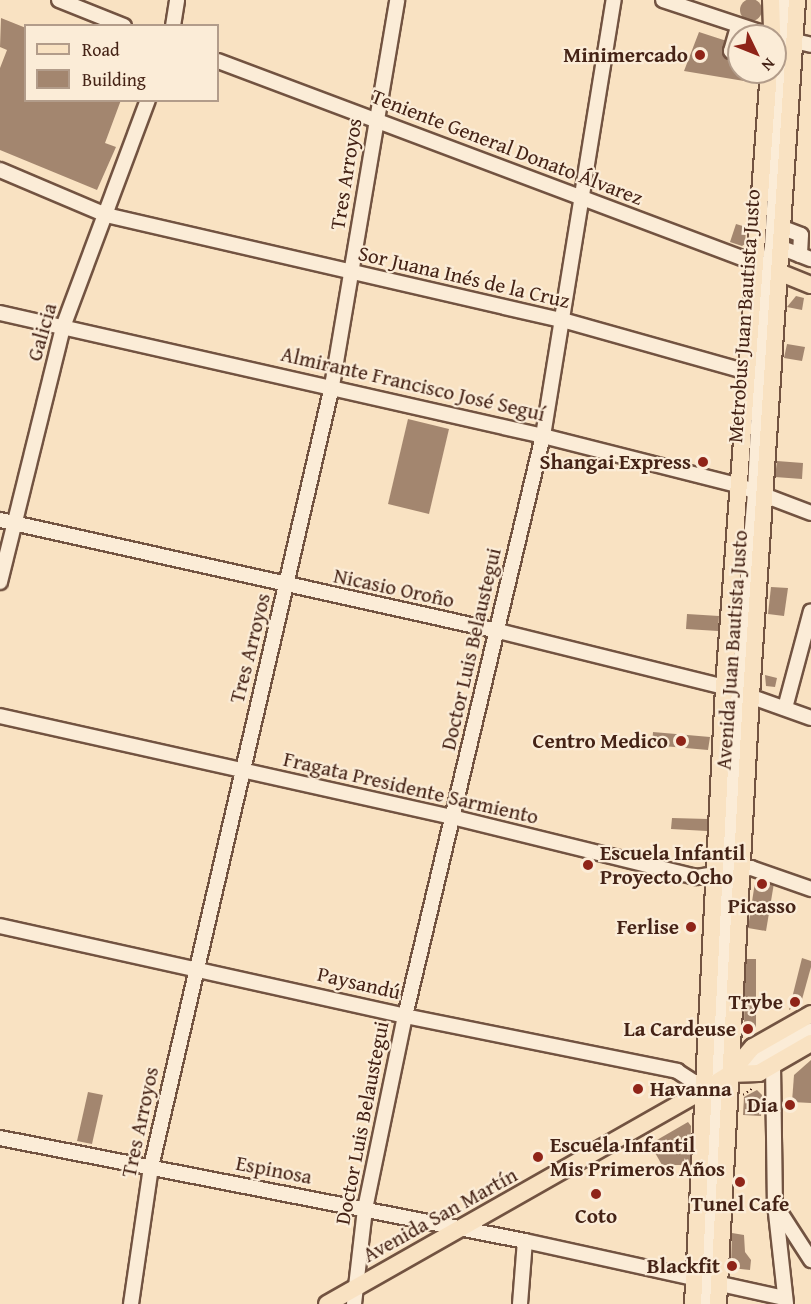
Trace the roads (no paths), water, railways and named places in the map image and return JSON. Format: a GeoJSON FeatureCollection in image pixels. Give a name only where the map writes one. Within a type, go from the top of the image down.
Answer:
{"type":"FeatureCollection","features":[{"type":"Feature","properties":{"kind":"main road","name":"Avenida Juan Bautista Justo"},"geometry":{"type":"LineString","coordinates":[[771,0],[780,24]]}},
{"type":"Feature","properties":{"kind":"main road","name":"Avenida Juan Bautista Justo"},"geometry":{"type":"LineString","coordinates":[[787,32],[797,0]]}},
{"type":"Feature","properties":{"kind":"main road","name":"Avenida Juan Bautista Justo"},"geometry":{"type":"LineString","coordinates":[[718,1304],[706,1280],[727,872],[767,268],[769,84]]}},
{"type":"Feature","properties":{"kind":"main road","name":"Avenida Juan Bautista Justo"},"geometry":{"type":"LineString","coordinates":[[693,1304],[706,1280],[727,872],[753,491],[747,372],[767,268],[782,248],[785,84]]}},
{"type":"Feature","properties":{"kind":"main road"},"geometry":{"type":"LineString","coordinates":[[767,268],[810,279]]}},
{"type":"Feature","properties":{"kind":"main road","name":"Avenida San Martín"},"geometry":{"type":"LineString","coordinates":[[327,1304],[355,1296],[461,1228],[717,1082],[753,1047],[811,1014]]}},
{"type":"Feature","properties":{"kind":"main road","name":"Avenida San Martín"},"geometry":{"type":"LineString","coordinates":[[717,1082],[759,1073],[811,1043]]}},
{"type":"Feature","properties":{"kind":"street"},"geometry":{"type":"LineString","coordinates":[[59,0],[119,24]]}},
{"type":"Feature","properties":{"kind":"street"},"geometry":{"type":"LineString","coordinates":[[172,24],[177,0]]}},
{"type":"Feature","properties":{"kind":"street","name":"Tres Arroyos"},"geometry":{"type":"LineString","coordinates":[[131,1304],[151,1167],[195,966],[332,386],[397,0]]}},
{"type":"Feature","properties":{"kind":"street","name":"Doctor Luis Belaustegui"},"geometry":{"type":"LineString","coordinates":[[355,1296],[365,1209],[405,1016],[543,436],[614,0]]}},
{"type":"Feature","properties":{"kind":"street"},"geometry":{"type":"LineString","coordinates":[[663,0],[730,24]]}},
{"type":"Feature","properties":{"kind":"street","name":"Metrobus Juan Bautista Justo"},"geometry":{"type":"LineString","coordinates":[[785,0],[785,24]]}},
{"type":"Feature","properties":{"kind":"street","name":"Teniente General Donato Álvarez"},"geometry":{"type":"LineString","coordinates":[[219,61],[377,119],[767,268]]}},
{"type":"Feature","properties":{"kind":"street","name":"Metrobus Juan Bautista Justo"},"geometry":{"type":"LineString","coordinates":[[767,268],[781,84]]}},
{"type":"Feature","properties":{"kind":"street","name":"Galicia"},"geometry":{"type":"LineString","coordinates":[[0,582],[63,327],[147,102]]}},
{"type":"Feature","properties":{"kind":"street","name":"Sor Juana Inés de la Cruz"},"geometry":{"type":"LineString","coordinates":[[0,170],[106,215],[351,274],[561,320],[747,372]]}},
{"type":"Feature","properties":{"kind":"street"},"geometry":{"type":"LineString","coordinates":[[783,228],[801,235],[806,257]]}},
{"type":"Feature","properties":{"kind":"street"},"geometry":{"type":"LineString","coordinates":[[782,248],[806,257]]}},
{"type":"Feature","properties":{"kind":"street","name":"Almirante Francisco José Seguí"},"geometry":{"type":"LineString","coordinates":[[0,313],[332,386],[543,436],[753,491],[811,513]]}},
{"type":"Feature","properties":{"kind":"street"},"geometry":{"type":"LineString","coordinates":[[738,691],[753,491]]}},
{"type":"Feature","properties":{"kind":"street","name":"Nicasio Oroño"},"geometry":{"type":"LineString","coordinates":[[0,520],[286,586],[498,631],[738,691],[811,718]]}},
{"type":"Feature","properties":{"kind":"street"},"geometry":{"type":"LineString","coordinates":[[784,708],[811,611]]}},
{"type":"Feature","properties":{"kind":"street","name":"Fragata Presidente Sarmiento"},"geometry":{"type":"LineString","coordinates":[[0,716],[452,818],[697,877],[760,869],[811,888]]}},
{"type":"Feature","properties":{"kind":"street","name":"Paysandú"},"geometry":{"type":"LineString","coordinates":[[0,926],[195,966],[405,1016],[677,1071],[717,1082]]}},
{"type":"Feature","properties":{"kind":"street"},"geometry":{"type":"LineString","coordinates":[[717,1082],[811,1030]]}},
{"type":"Feature","properties":{"kind":"street"},"geometry":{"type":"LineString","coordinates":[[773,1065],[775,1204],[786,1301]]}},
{"type":"Feature","properties":{"kind":"street","name":"Espinosa"},"geometry":{"type":"LineString","coordinates":[[0,1138],[525,1241],[706,1280],[786,1301]]}},
{"type":"Feature","properties":{"kind":"street"},"geometry":{"type":"LineString","coordinates":[[775,1204],[811,1260]]}},
{"type":"Feature","properties":{"kind":"street"},"geometry":{"type":"LineString","coordinates":[[520,1304],[525,1241]]}},
{"type":"Feature","properties":{"kind":"street"},"geometry":{"type":"LineString","coordinates":[[704,1304],[706,1280]]}},
{"type":"Feature","properties":{"kind":"place","name":"Minimercado"},"geometry":{"type":"Point","coordinates":[700,55]}},
{"type":"Feature","properties":{"kind":"place","name":"Shangai Express"},"geometry":{"type":"Point","coordinates":[703,462]}},
{"type":"Feature","properties":{"kind":"place","name":"Centro Medico"},"geometry":{"type":"Point","coordinates":[681,741]}},
{"type":"Feature","properties":{"kind":"place","name":"Escuela Infantil Proyecto Ocho"},"geometry":{"type":"Point","coordinates":[588,865]}},
{"type":"Feature","properties":{"kind":"place","name":"Picasso"},"geometry":{"type":"Point","coordinates":[762,884]}},
{"type":"Feature","properties":{"kind":"place","name":"Ferlise"},"geometry":{"type":"Point","coordinates":[691,927]}},
{"type":"Feature","properties":{"kind":"place","name":"Trybe"},"geometry":{"type":"Point","coordinates":[795,1002]}},
{"type":"Feature","properties":{"kind":"place","name":"La Cardeuse"},"geometry":{"type":"Point","coordinates":[748,1029]}},
{"type":"Feature","properties":{"kind":"place","name":"Havanna"},"geometry":{"type":"Point","coordinates":[638,1089]}},
{"type":"Feature","properties":{"kind":"place","name":"Dia"},"geometry":{"type":"Point","coordinates":[790,1105]}},
{"type":"Feature","properties":{"kind":"place","name":"Escuela Infantil Mis Primeros Años"},"geometry":{"type":"Point","coordinates":[538,1157]}},
{"type":"Feature","properties":{"kind":"place","name":"Tunel Cafe"},"geometry":{"type":"Point","coordinates":[740,1182]}},
{"type":"Feature","properties":{"kind":"place","name":"Coto"},"geometry":{"type":"Point","coordinates":[596,1194]}},
{"type":"Feature","properties":{"kind":"place","name":"Blackfit"},"geometry":{"type":"Point","coordinates":[732,1266]}}]}
